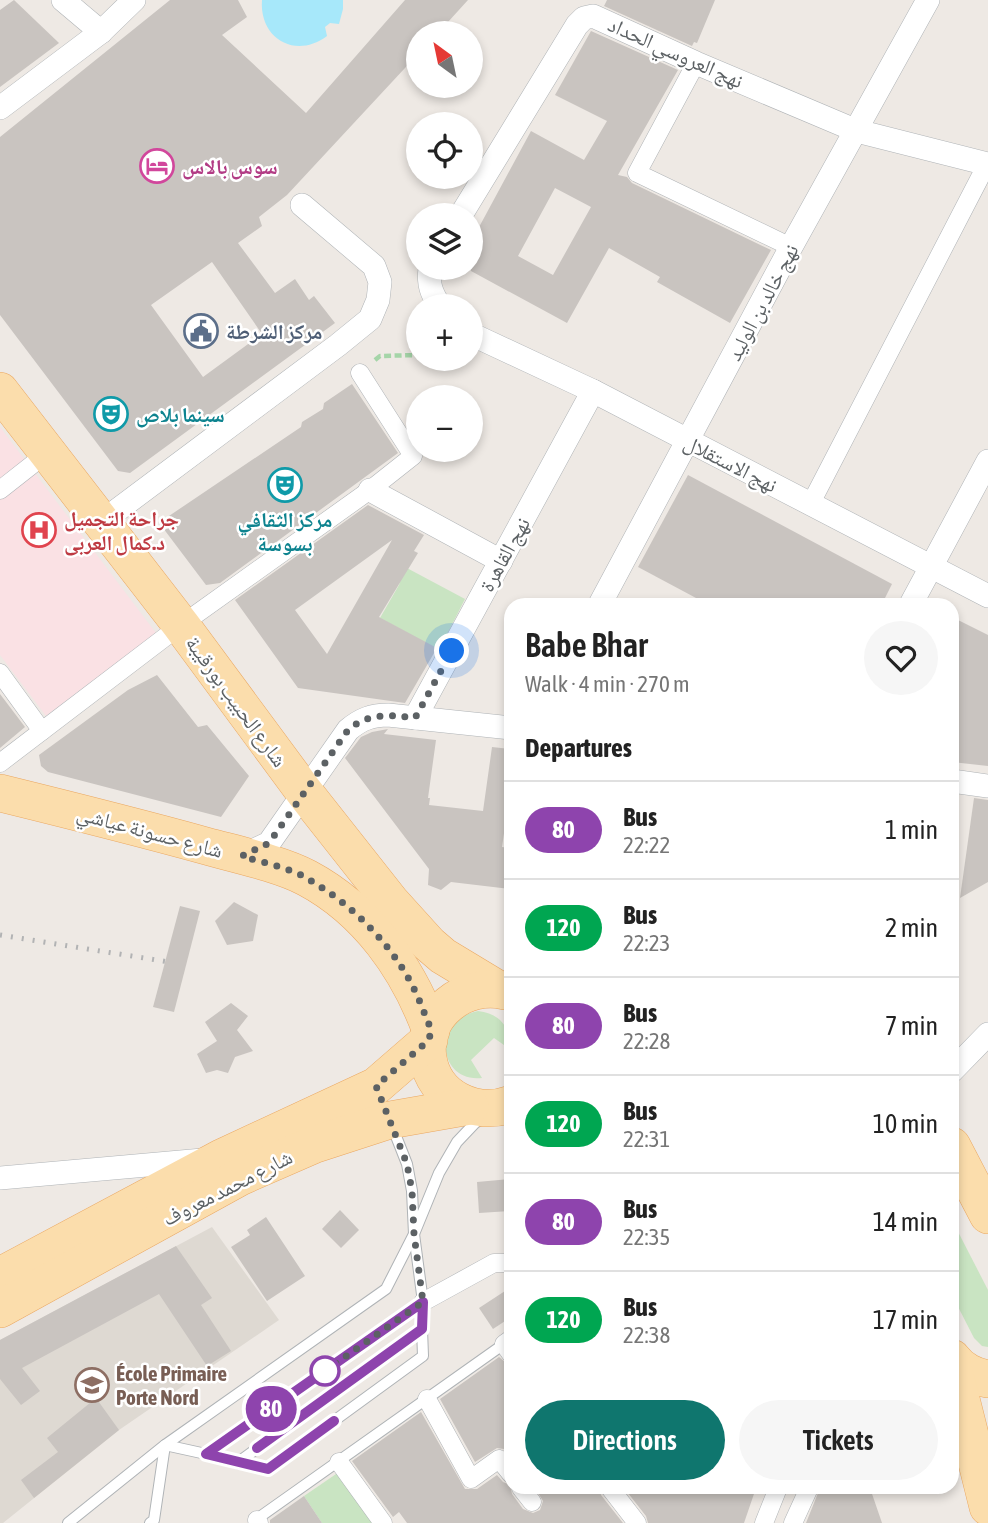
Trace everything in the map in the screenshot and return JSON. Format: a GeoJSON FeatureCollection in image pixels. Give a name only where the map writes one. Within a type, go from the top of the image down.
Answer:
{"type":"FeatureCollection","features":[{"type":"Feature","properties":{"kind":"main road","name":"شارع الحبيب بورقيبة"},"geometry":{"type":"LineString","coordinates":[[0,391],[391,902],[429,944],[460,968],[503,990]]}},
{"type":"Feature","properties":{"kind":"main road","name":"شارع حسونة عياشي"},"geometry":{"type":"LineString","coordinates":[[0,793],[242,856],[305,877],[335,897],[363,922],[402,969],[413,986],[430,1035],[427,1057],[433,1074],[443,1088],[454,1099],[494,1106]]}},
{"type":"Feature","properties":{"kind":"main road","name":"شارع محمد معروف"},"geometry":{"type":"LineString","coordinates":[[0,1309],[240,1177],[313,1144],[383,1103],[430,1035],[444,1008],[459,996],[477,989],[503,990]]}},
{"type":"Feature","properties":{"kind":"main road","name":"شارع محمد معروف"},"geometry":{"type":"LineString","coordinates":[[0,1276],[220,1158],[383,1103],[494,1106]]}},
{"type":"Feature","properties":{"kind":"main road"},"geometry":{"type":"LineString","coordinates":[[959,1159],[988,1215]]}},
{"type":"Feature","properties":{"kind":"main road"},"geometry":{"type":"LineString","coordinates":[[959,1367],[973,1376],[988,1379]]}},
{"type":"Feature","properties":{"kind":"main road"},"geometry":{"type":"LineString","coordinates":[[959,1390],[987,1504]]}},
{"type":"Feature","properties":{"kind":"street"},"geometry":{"type":"LineString","coordinates":[[63,0],[102,32]]}},
{"type":"Feature","properties":{"kind":"street"},"geometry":{"type":"LineString","coordinates":[[0,108],[102,32],[134,0]]}},
{"type":"Feature","properties":{"kind":"street","name":"نهج خالد بن الوليد"},"geometry":{"type":"LineString","coordinates":[[603,598],[791,247],[928,0]]}},
{"type":"Feature","properties":{"kind":"street","name":"نهج العروسي الحداد"},"geometry":{"type":"LineString","coordinates":[[468,203],[577,24],[584,18],[598,17],[696,63],[857,131],[987,164]]}},
{"type":"Feature","properties":{"kind":"street"},"geometry":{"type":"LineString","coordinates":[[696,63],[637,173],[791,247]]}},
{"type":"Feature","properties":{"kind":"street"},"geometry":{"type":"LineString","coordinates":[[811,503],[987,164]]}},
{"type":"Feature","properties":{"kind":"street"},"geometry":{"type":"LineString","coordinates":[[100,523],[370,319],[378,300],[380,282],[374,267],[302,205]]}},
{"type":"Feature","properties":{"kind":"street","name":"نهج الاستقلال"},"geometry":{"type":"LineString","coordinates":[[483,340],[593,391],[988,596]]}},
{"type":"Feature","properties":{"kind":"street"},"geometry":{"type":"LineString","coordinates":[[0,763],[181,625],[370,491],[413,456],[360,373]]}},
{"type":"Feature","properties":{"kind":"street","name":"نهج القاهرة"},"geometry":{"type":"LineString","coordinates":[[415,718],[593,391]]}},
{"type":"Feature","properties":{"kind":"street"},"geometry":{"type":"LineString","coordinates":[[0,490],[47,453]]}},
{"type":"Feature","properties":{"kind":"street"},"geometry":{"type":"LineString","coordinates":[[914,598],[988,461]]}},
{"type":"Feature","properties":{"kind":"street"},"geometry":{"type":"LineString","coordinates":[[370,491],[501,561]]}},
{"type":"Feature","properties":{"kind":"street"},"geometry":{"type":"LineString","coordinates":[[0,673],[42,731]]}},
{"type":"Feature","properties":{"kind":"street"},"geometry":{"type":"LineString","coordinates":[[242,856],[269,843],[348,730],[358,722],[378,715],[504,727]]}},
{"type":"Feature","properties":{"kind":"street"},"geometry":{"type":"LineString","coordinates":[[959,783],[988,786]]}},
{"type":"Feature","properties":{"kind":"street"},"geometry":{"type":"LineString","coordinates":[[959,1043],[988,1032]]}},
{"type":"Feature","properties":{"kind":"street"},"geometry":{"type":"LineString","coordinates":[[959,1063],[988,1032]]}},
{"type":"Feature","properties":{"kind":"street"},"geometry":{"type":"LineString","coordinates":[[0,1178],[220,1158]]}},
{"type":"Feature","properties":{"kind":"street"},"geometry":{"type":"LineString","coordinates":[[423,1302],[494,1263],[504,1263]]}},
{"type":"Feature","properties":{"kind":"street"},"geometry":{"type":"LineString","coordinates":[[427,1399],[471,1479],[499,1458],[504,1465]]}},
{"type":"Feature","properties":{"kind":"street"},"geometry":{"type":"LineString","coordinates":[[340,1462],[383,1523]]}},
{"type":"Feature","properties":{"kind":"street"},"geometry":{"type":"LineString","coordinates":[[615,1494],[637,1523]]}},
{"type":"Feature","properties":{"kind":"street"},"geometry":{"type":"LineString","coordinates":[[754,1523],[764,1494]]}},
{"type":"Feature","properties":{"kind":"street"},"geometry":{"type":"LineString","coordinates":[[764,1523],[776,1494]]}},
{"type":"Feature","properties":{"kind":"street"},"geometry":{"type":"LineString","coordinates":[[793,1523],[806,1494]]}},
{"type":"Feature","properties":{"kind":"lane"},"geometry":{"type":"LineString","coordinates":[[165,1445],[268,1469],[423,1356],[423,1302],[414,1234],[412,1191],[407,1164],[383,1103]]}},
{"type":"Feature","properties":{"kind":"lane"},"geometry":{"type":"LineString","coordinates":[[68,1523],[165,1445],[386,1289],[414,1234],[439,1173],[457,1142],[494,1106]]}},
{"type":"Feature","properties":{"kind":"lane"},"geometry":{"type":"LineString","coordinates":[[206,1454],[423,1302]]}},
{"type":"Feature","properties":{"kind":"lane"},"geometry":{"type":"LineString","coordinates":[[237,1463],[422,1329]]}},
{"type":"Feature","properties":{"kind":"lane"},"geometry":{"type":"LineString","coordinates":[[256,1522],[427,1399],[504,1349]]}},
{"type":"Feature","properties":{"kind":"lane"},"geometry":{"type":"LineString","coordinates":[[149,1523],[154,1520],[165,1445]]}},
{"type":"Feature","properties":{"kind":"path"},"geometry":{"type":"LineString","coordinates":[[360,373],[380,356],[406,355]]}},
{"type":"Feature","properties":{"kind":"shaded area","name":"جراحة التجميل د.كمال العربى"},"geometry":{"type":"Polygon","coordinates":[[[0,427],[156,633],[46,716],[0,655],[0,427]]]}},
{"type":"Feature","properties":{"kind":"shaded area","name":"École Primaire Porte Nord"},"geometry":{"type":"Polygon","coordinates":[[[212,1227],[279,1320],[119,1430],[0,1523],[0,1340],[212,1227]]]}},
{"type":"Feature","properties":{"kind":"green space"},"geometry":{"type":"Polygon","coordinates":[[[405,567],[465,599],[439,650],[380,618],[399,585],[405,567]]]}},
{"type":"Feature","properties":{"kind":"green space"},"geometry":{"type":"Polygon","coordinates":[[[478,1011],[493,1015],[504,1025],[504,1045],[494,1038],[471,1060],[482,1078],[467,1077],[456,1071],[449,1061],[447,1037],[453,1026],[463,1017],[478,1011]]]}},
{"type":"Feature","properties":{"kind":"green space"},"geometry":{"type":"Polygon","coordinates":[[[959,1234],[988,1290],[988,1347],[982,1346],[974,1338],[959,1309],[959,1234]]]}},
{"type":"Feature","properties":{"kind":"green space"},"geometry":{"type":"Polygon","coordinates":[[[339,1472],[376,1523],[322,1523],[304,1496],[339,1472]]]}},
{"type":"Feature","properties":{"kind":"water"},"geometry":{"type":"Polygon","coordinates":[[[262,0],[343,0],[343,9],[339,24],[330,23],[325,27],[327,36],[315,43],[292,45],[281,41],[266,25],[262,0]]]}},
{"type":"Feature","properties":{"kind":"building"},"geometry":{"type":"Polygon","coordinates":[[[14,0],[59,43],[0,87],[0,10],[14,0]]]}},
{"type":"Feature","properties":{"kind":"building","name":"سوس بالاس"},"geometry":{"type":"Polygon","coordinates":[[[170,0],[238,0],[247,17],[222,35],[306,113],[405,0],[468,0],[449,21],[406,21],[406,67],[287,195],[259,217],[262,226],[238,243],[275,293],[295,279],[309,300],[314,296],[335,323],[130,473],[118,471],[0,315],[0,137],[170,0]],[[212,262],[151,305],[203,377],[262,334],[212,262]]]}},
{"type":"Feature","properties":{"kind":"building"},"geometry":{"type":"Polygon","coordinates":[[[607,0],[715,0],[697,43],[694,42],[692,46],[604,6],[607,0]]]}},
{"type":"Feature","properties":{"kind":"building"},"geometry":{"type":"Polygon","coordinates":[[[591,31],[678,70],[618,175],[627,177],[632,183],[771,250],[730,323],[657,282],[660,277],[609,248],[567,323],[483,278],[483,220],[531,131],[584,160],[607,121],[555,95],[591,31]],[[555,188],[518,256],[553,275],[591,207],[555,188]]]}},
{"type":"Feature","properties":{"kind":"building","name":"مركز الثقافي بسوسة"},"geometry":{"type":"Polygon","coordinates":[[[352,384],[398,453],[220,583],[206,585],[163,528],[166,518],[301,427],[302,422],[323,409],[324,403],[352,384]]]}},
{"type":"Feature","properties":{"kind":"building"},"geometry":{"type":"Polygon","coordinates":[[[688,475],[892,584],[885,598],[696,598],[638,567],[688,475]]]}},
{"type":"Feature","properties":{"kind":"building"},"geometry":{"type":"Polygon","coordinates":[[[368,505],[424,535],[414,551],[418,553],[379,617],[437,648],[405,703],[298,688],[235,600],[368,505]],[[392,540],[295,610],[327,654],[392,540]]]}},
{"type":"Feature","properties":{"kind":"building"},"geometry":{"type":"Polygon","coordinates":[[[959,620],[988,635],[988,766],[959,763],[959,620]]]}},
{"type":"Feature","properties":{"kind":"building"},"geometry":{"type":"Polygon","coordinates":[[[157,675],[198,727],[207,725],[249,776],[221,817],[48,772],[41,766],[39,755],[128,690],[157,675]]]}},
{"type":"Feature","properties":{"kind":"building"},"geometry":{"type":"Polygon","coordinates":[[[0,694],[25,727],[0,748],[0,694]]]}},
{"type":"Feature","properties":{"kind":"building"},"geometry":{"type":"Polygon","coordinates":[[[388,729],[384,734],[436,740],[429,805],[483,811],[492,747],[504,748],[504,888],[451,882],[441,890],[428,885],[429,869],[345,758],[361,737],[388,729]]]}},
{"type":"Feature","properties":{"kind":"building"},"geometry":{"type":"Polygon","coordinates":[[[974,798],[988,800],[988,882],[960,898],[974,798]]]}},
{"type":"Feature","properties":{"kind":"building"},"geometry":{"type":"Polygon","coordinates":[[[234,902],[258,915],[253,941],[227,945],[215,921],[234,902]]]}},
{"type":"Feature","properties":{"kind":"building"},"geometry":{"type":"Polygon","coordinates":[[[180,906],[200,911],[174,1012],[153,1007],[180,906]]]}},
{"type":"Feature","properties":{"kind":"building"},"geometry":{"type":"Polygon","coordinates":[[[231,1003],[248,1016],[237,1030],[253,1051],[235,1057],[228,1073],[217,1070],[206,1073],[197,1054],[217,1041],[205,1022],[231,1003]]]}},
{"type":"Feature","properties":{"kind":"building"},"geometry":{"type":"Polygon","coordinates":[[[504,1180],[504,1211],[479,1213],[477,1182],[504,1180]]]}},
{"type":"Feature","properties":{"kind":"building"},"geometry":{"type":"Polygon","coordinates":[[[340,1210],[359,1230],[341,1248],[322,1229],[340,1210]]]}},
{"type":"Feature","properties":{"kind":"building"},"geometry":{"type":"Polygon","coordinates":[[[266,1217],[305,1276],[267,1301],[231,1247],[250,1235],[247,1230],[266,1217]]]}},
{"type":"Feature","properties":{"kind":"building"},"geometry":{"type":"Polygon","coordinates":[[[176,1246],[212,1298],[201,1305],[231,1351],[207,1366],[159,1294],[22,1368],[40,1391],[21,1405],[0,1379],[0,1340],[176,1246]]]}},
{"type":"Feature","properties":{"kind":"building"},"geometry":{"type":"Polygon","coordinates":[[[504,1292],[504,1322],[493,1329],[479,1308],[504,1292]]]}},
{"type":"Feature","properties":{"kind":"building"},"geometry":{"type":"Polygon","coordinates":[[[499,1357],[504,1361],[504,1449],[497,1448],[475,1462],[440,1399],[499,1357]]]}},
{"type":"Feature","properties":{"kind":"building"},"geometry":{"type":"Polygon","coordinates":[[[96,1398],[119,1430],[34,1498],[21,1480],[58,1452],[47,1438],[96,1398]]]}},
{"type":"Feature","properties":{"kind":"building"},"geometry":{"type":"Polygon","coordinates":[[[421,1412],[465,1489],[477,1489],[497,1475],[504,1482],[504,1494],[512,1494],[523,1509],[533,1513],[540,1510],[543,1501],[539,1494],[601,1494],[623,1523],[407,1523],[399,1512],[393,1517],[352,1461],[421,1412]]]}},
{"type":"Feature","properties":{"kind":"building"},"geometry":{"type":"Polygon","coordinates":[[[629,1494],[754,1494],[744,1523],[648,1523],[646,1516],[629,1494]]]}},
{"type":"Feature","properties":{"kind":"building"},"geometry":{"type":"Polygon","coordinates":[[[818,1494],[872,1494],[882,1523],[806,1523],[818,1494]]]}},
{"type":"Feature","properties":{"kind":"building"},"geometry":{"type":"Polygon","coordinates":[[[304,1496],[322,1523],[270,1523],[270,1520],[304,1496]]]}},
{"type":"Feature","properties":{"kind":"railway"},"geometry":{"type":"LineString","coordinates":[[0,935],[169,962]]}},
{"type":"Feature","properties":{"kind":"bus line","name":"80"},"geometry":{"type":"LineString","coordinates":[[257,1448],[422,1329],[423,1302],[206,1454],[268,1469],[334,1421]]}},
{"type":"Feature","properties":{"kind":"place","name":"سوس بالاس"},"geometry":{"type":"Point","coordinates":[157,166]}},
{"type":"Feature","properties":{"kind":"place","name":"مركز الشرطة"},"geometry":{"type":"Point","coordinates":[201,331]}},
{"type":"Feature","properties":{"kind":"place","name":"سينما بلاص"},"geometry":{"type":"Point","coordinates":[111,414]}},
{"type":"Feature","properties":{"kind":"place","name":"مركز الثقافي بسوسة"},"geometry":{"type":"Point","coordinates":[285,485]}},
{"type":"Feature","properties":{"kind":"place","name":"جراحة التجميل د.كمال العربى"},"geometry":{"type":"Point","coordinates":[39,530]}},
{"type":"Feature","properties":{"kind":"place","name":"École Primaire Porte Nord"},"geometry":{"type":"Point","coordinates":[92,1385]}},
{"type":"Feature","properties":{"kind":"route"},"geometry":{"type":"LineString","coordinates":[[325,1371],[315,1378],[423,1302],[407,1164],[376,1086],[429,1040],[431,1031],[413,986],[386,947],[363,922],[335,897],[305,877],[242,856],[269,843],[348,730],[358,722],[378,715],[415,718],[452,651]]}}]}
